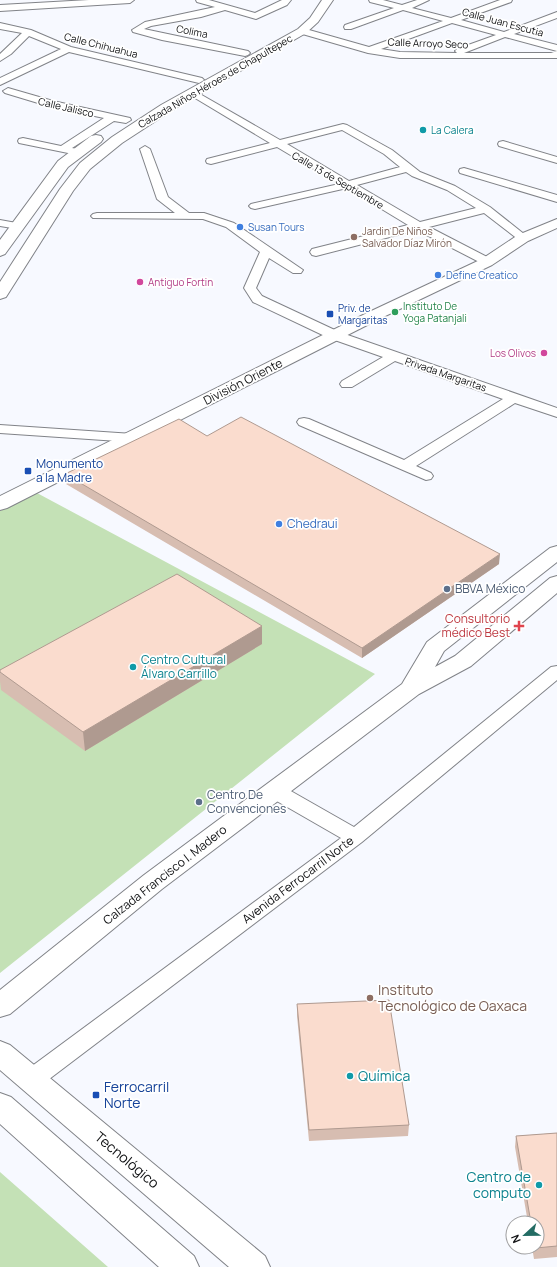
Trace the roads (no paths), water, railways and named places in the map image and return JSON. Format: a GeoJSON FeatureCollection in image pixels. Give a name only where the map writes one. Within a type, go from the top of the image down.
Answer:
{"type":"FeatureCollection","features":[{"type":"Feature","properties":{"kind":"main road","name":"Calzada Niños Héroes de Chapultepec"},"geometry":{"type":"LineString","coordinates":[[0,251],[63,164],[119,119],[149,106],[289,29],[302,19],[317,0]]}},
{"type":"Feature","properties":{"kind":"main road","name":"Calzada Niños Héroes de Chapultepec"},"geometry":{"type":"LineString","coordinates":[[0,294],[68,189],[85,166],[117,140],[166,108],[302,31],[314,20],[328,0]]}},
{"type":"Feature","properties":{"kind":"main road","name":"División Oriente"},"geometry":{"type":"LineString","coordinates":[[0,504],[334,335],[487,262],[523,238],[555,226]]}},
{"type":"Feature","properties":{"kind":"main road","name":"Calzada Francisco I. Madero"},"geometry":{"type":"LineString","coordinates":[[411,689],[435,647],[557,552]]}},
{"type":"Feature","properties":{"kind":"main road","name":"Calzada Francisco I. Madero"},"geometry":{"type":"LineString","coordinates":[[0,1006],[154,882],[411,689],[463,662],[557,582]]}},
{"type":"Feature","properties":{"kind":"main road","name":"Tecnológico"},"geometry":{"type":"LineString","coordinates":[[0,1053],[253,1267]]}},
{"type":"Feature","properties":{"kind":"main road"},"geometry":{"type":"LineString","coordinates":[[0,1106],[182,1267]]}},
{"type":"Feature","properties":{"kind":"street"},"geometry":{"type":"LineString","coordinates":[[0,8],[130,0]]}},
{"type":"Feature","properties":{"kind":"street"},"geometry":{"type":"LineString","coordinates":[[200,0],[256,16],[284,3],[287,0]]}},
{"type":"Feature","properties":{"kind":"street","name":"Calle Juan Escutia"},"geometry":{"type":"LineString","coordinates":[[373,0],[507,34],[557,49]]}},
{"type":"Feature","properties":{"kind":"street"},"geometry":{"type":"LineString","coordinates":[[348,27],[424,0]]}},
{"type":"Feature","properties":{"kind":"street"},"geometry":{"type":"LineString","coordinates":[[368,50],[508,0]]}},
{"type":"Feature","properties":{"kind":"street","name":"Colima"},"geometry":{"type":"LineString","coordinates":[[226,7],[201,14],[148,24],[136,30],[162,37],[245,52]]}},
{"type":"Feature","properties":{"kind":"street"},"geometry":{"type":"LineString","coordinates":[[446,55],[557,15]]}},
{"type":"Feature","properties":{"kind":"street","name":"Calle Chihuahua"},"geometry":{"type":"LineString","coordinates":[[0,26],[28,32],[68,49],[198,80]]}},
{"type":"Feature","properties":{"kind":"street","name":"Calle Arroyo Seco"},"geometry":{"type":"LineString","coordinates":[[302,31],[368,50],[400,55],[553,56],[557,49]]}},
{"type":"Feature","properties":{"kind":"street"},"geometry":{"type":"LineString","coordinates":[[0,58],[28,32]]}},
{"type":"Feature","properties":{"kind":"street"},"geometry":{"type":"LineString","coordinates":[[0,82],[68,49]]}},
{"type":"Feature","properties":{"kind":"street","name":"Calle Jalisco"},"geometry":{"type":"LineString","coordinates":[[8,91],[51,104],[119,119]]}},
{"type":"Feature","properties":{"kind":"street","name":"Calle 13 de Septiembre"},"geometry":{"type":"LineString","coordinates":[[192,93],[418,226],[487,262]]}},
{"type":"Feature","properties":{"kind":"street"},"geometry":{"type":"LineString","coordinates":[[63,149],[119,119]]}},
{"type":"Feature","properties":{"kind":"street"},"geometry":{"type":"LineString","coordinates":[[211,161],[343,127],[388,152],[416,174],[451,188],[486,209],[523,238]]}},
{"type":"Feature","properties":{"kind":"street"},"geometry":{"type":"LineString","coordinates":[[23,141],[79,152]]}},
{"type":"Feature","properties":{"kind":"street"},"geometry":{"type":"LineString","coordinates":[[503,144],[557,160]]}},
{"type":"Feature","properties":{"kind":"street"},"geometry":{"type":"LineString","coordinates":[[145,149],[163,199],[188,217]]}},
{"type":"Feature","properties":{"kind":"street"},"geometry":{"type":"LineString","coordinates":[[255,206],[347,185],[407,168]]}},
{"type":"Feature","properties":{"kind":"street"},"geometry":{"type":"LineString","coordinates":[[464,171],[557,199]]}},
{"type":"Feature","properties":{"kind":"street"},"geometry":{"type":"LineString","coordinates":[[316,252],[486,209]]}},
{"type":"Feature","properties":{"kind":"street"},"geometry":{"type":"LineString","coordinates":[[97,216],[204,216],[230,225],[266,251],[297,270]]}},
{"type":"Feature","properties":{"kind":"street"},"geometry":{"type":"LineString","coordinates":[[0,223],[18,226]]}},
{"type":"Feature","properties":{"kind":"street","name":"Privada Margaritas"},"geometry":{"type":"LineString","coordinates":[[266,251],[250,288],[257,299],[334,335],[557,413]]}},
{"type":"Feature","properties":{"kind":"street"},"geometry":{"type":"LineString","coordinates":[[347,384],[394,356]]}},
{"type":"Feature","properties":{"kind":"street"},"geometry":{"type":"LineString","coordinates":[[405,466],[514,398]]}},
{"type":"Feature","properties":{"kind":"street"},"geometry":{"type":"LineString","coordinates":[[304,422],[426,476]]}},
{"type":"Feature","properties":{"kind":"street"},"geometry":{"type":"LineString","coordinates":[[0,429],[133,438]]}},
{"type":"Feature","properties":{"kind":"street","name":"Avenida Ferrocarril Norte"},"geometry":{"type":"LineString","coordinates":[[32,1079],[355,837],[557,671]]}},
{"type":"Feature","properties":{"kind":"street"},"geometry":{"type":"LineString","coordinates":[[276,791],[355,837]]}},
{"type":"Feature","properties":{"kind":"place","name":"La Calera"},"geometry":{"type":"Point","coordinates":[423,130]}},
{"type":"Feature","properties":{"kind":"place","name":"Susan Tours"},"geometry":{"type":"Point","coordinates":[240,227]}},
{"type":"Feature","properties":{"kind":"place","name":"Jardin De Niños Salvador Díaz Mirón"},"geometry":{"type":"Point","coordinates":[354,237]}},
{"type":"Feature","properties":{"kind":"place","name":"Define Creatico"},"geometry":{"type":"Point","coordinates":[438,275]}},
{"type":"Feature","properties":{"kind":"place","name":"Antiguo Fortin"},"geometry":{"type":"Point","coordinates":[140,282]}},
{"type":"Feature","properties":{"kind":"place","name":"Instituto De Yoga Patanjali"},"geometry":{"type":"Point","coordinates":[395,312]}},
{"type":"Feature","properties":{"kind":"place","name":"Priv. de Margaritas"},"geometry":{"type":"Point","coordinates":[330,314]}},
{"type":"Feature","properties":{"kind":"place","name":"Los Olivos"},"geometry":{"type":"Point","coordinates":[544,353]}},
{"type":"Feature","properties":{"kind":"place","name":"Monumento a la Madre"},"geometry":{"type":"Point","coordinates":[28,471]}},
{"type":"Feature","properties":{"kind":"place","name":"Chedraui"},"geometry":{"type":"Point","coordinates":[279,524]}},
{"type":"Feature","properties":{"kind":"place","name":"BBVA México"},"geometry":{"type":"Point","coordinates":[447,589]}},
{"type":"Feature","properties":{"kind":"place","name":"Consultorio médico Best"},"geometry":{"type":"Point","coordinates":[519,626]}},
{"type":"Feature","properties":{"kind":"place","name":"Centro Cultural Álvaro Carrillo"},"geometry":{"type":"Point","coordinates":[133,667]}},
{"type":"Feature","properties":{"kind":"place","name":"Centro De Convenciones"},"geometry":{"type":"Point","coordinates":[199,802]}},
{"type":"Feature","properties":{"kind":"place","name":"Instituto Tecnológico de Oaxaca"},"geometry":{"type":"Point","coordinates":[370,998]}},
{"type":"Feature","properties":{"kind":"place","name":"Química"},"geometry":{"type":"Point","coordinates":[350,1076]}},
{"type":"Feature","properties":{"kind":"place","name":"Ferrocarril Norte"},"geometry":{"type":"Point","coordinates":[96,1095]}},
{"type":"Feature","properties":{"kind":"place","name":"Centro de computo"},"geometry":{"type":"Point","coordinates":[539,1185]}}]}
